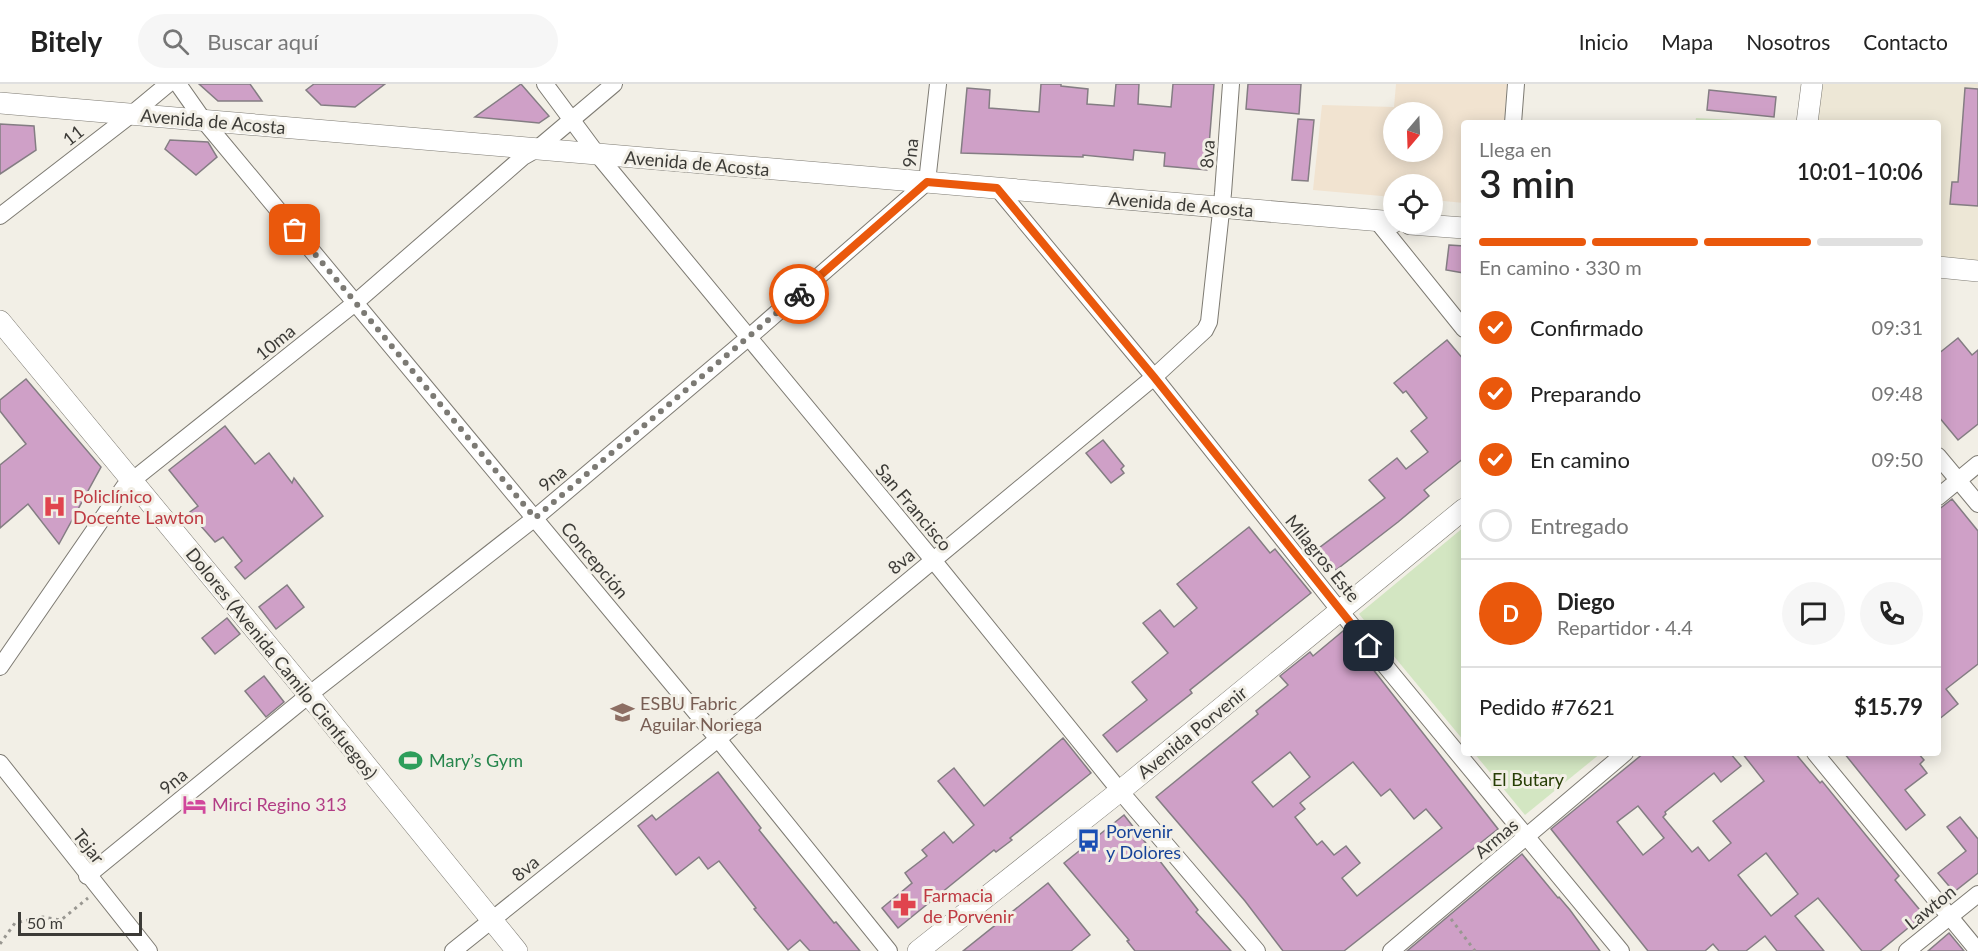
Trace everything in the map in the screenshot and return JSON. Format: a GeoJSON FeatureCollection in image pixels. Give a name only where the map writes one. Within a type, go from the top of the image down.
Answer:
{"type":"FeatureCollection","features":[{"type":"Feature","properties":{"kind":"main road"},"geometry":{"type":"LineString","coordinates":[[1807,120],[1812,84]]}},
{"type":"Feature","properties":{"kind":"main road","name":"Avenida de Acosta"},"geometry":{"type":"LineString","coordinates":[[0,103],[1383,221]]}},
{"type":"Feature","properties":{"kind":"main road"},"geometry":{"type":"LineString","coordinates":[[1443,226],[1461,228]]}},
{"type":"Feature","properties":{"kind":"main road"},"geometry":{"type":"LineString","coordinates":[[1941,267],[1978,271]]}},
{"type":"Feature","properties":{"kind":"main road","name":"Dolores (Avenida Camilo Cienfuegos)"},"geometry":{"type":"LineString","coordinates":[[0,321],[517,951]]}},
{"type":"Feature","properties":{"kind":"main road","name":"Avenida Porvenir"},"geometry":{"type":"LineString","coordinates":[[918,951],[1119,791],[1461,511]]}},
{"type":"Feature","properties":{"kind":"street","name":"11"},"geometry":{"type":"LineString","coordinates":[[0,216],[168,84]]}},
{"type":"Feature","properties":{"kind":"street","name":"Concepción"},"geometry":{"type":"LineString","coordinates":[[178,84],[204,121],[535,518],[889,951]]}},
{"type":"Feature","properties":{"kind":"street","name":"San Francisco"},"geometry":{"type":"LineString","coordinates":[[545,84],[597,154],[933,560],[1119,791],[1257,951]]}},
{"type":"Feature","properties":{"kind":"street","name":"10ma"},"geometry":{"type":"LineString","coordinates":[[0,668],[124,487],[355,303],[524,157],[537,149],[614,84]]}},
{"type":"Feature","properties":{"kind":"street","name":"9na"},"geometry":{"type":"LineString","coordinates":[[87,876],[309,695],[535,518],[748,338],[927,182],[938,84]]}},
{"type":"Feature","properties":{"kind":"street","name":"8va"},"geometry":{"type":"LineString","coordinates":[[453,951],[718,740],[1154,377],[1205,330],[1209,322],[1222,207],[1232,84]]}},
{"type":"Feature","properties":{"kind":"street"},"geometry":{"type":"LineString","coordinates":[[1513,120],[1516,84]]}},
{"type":"Feature","properties":{"kind":"street","name":"Milagros Este"},"geometry":{"type":"LineString","coordinates":[[997,188],[1154,377],[1340,611],[1461,756]]}},
{"type":"Feature","properties":{"kind":"street"},"geometry":{"type":"LineString","coordinates":[[1395,234],[1461,325]]}},
{"type":"Feature","properties":{"kind":"street"},"geometry":{"type":"LineString","coordinates":[[1941,460],[1978,504]]}},
{"type":"Feature","properties":{"kind":"street"},"geometry":{"type":"LineString","coordinates":[[1941,495],[1978,464]]}},
{"type":"Feature","properties":{"kind":"street","name":"Milagros Este"},"geometry":{"type":"LineString","coordinates":[[1461,756],[1621,951]]}},
{"type":"Feature","properties":{"kind":"street","name":"Armas"},"geometry":{"type":"LineString","coordinates":[[1391,951],[1621,756]]}},
{"type":"Feature","properties":{"kind":"street"},"geometry":{"type":"LineString","coordinates":[[1817,756],[1978,951]]}},
{"type":"Feature","properties":{"kind":"street","name":"Tejar"},"geometry":{"type":"LineString","coordinates":[[0,763],[148,951]]}},
{"type":"Feature","properties":{"kind":"street","name":"Lawton"},"geometry":{"type":"LineString","coordinates":[[1907,951],[1978,894]]}},
{"type":"Feature","properties":{"kind":"path"},"geometry":{"type":"LineString","coordinates":[[0,944],[15,923],[43,917],[61,920],[99,890]]}},
{"type":"Feature","properties":{"kind":"path"},"geometry":{"type":"LineString","coordinates":[[1442,909],[1476,951]]}},
{"type":"Feature","properties":{"kind":"shaded area"},"geometry":{"type":"Polygon","coordinates":[[[1396,84],[1507,84],[1504,120],[1461,120],[1461,203],[1443,201],[1443,174],[1383,174],[1383,196],[1313,190],[1322,105],[1383,107],[1383,162],[1443,162],[1443,102],[1394,102],[1396,84]]]}},
{"type":"Feature","properties":{"kind":"shaded area"},"geometry":{"type":"Polygon","coordinates":[[[1816,84],[1978,84],[1978,271],[1941,267],[1941,120],[1814,120],[1816,84]]]}},
{"type":"Feature","properties":{"kind":"green space"},"geometry":{"type":"Polygon","coordinates":[[[1696,118],[1738,120],[1696,120],[1696,118]]]}},
{"type":"Feature","properties":{"kind":"green space","name":"El Butary"},"geometry":{"type":"Polygon","coordinates":[[[1461,529],[1461,737],[1359,614],[1461,529]]]}},
{"type":"Feature","properties":{"kind":"green space","name":"El Butary"},"geometry":{"type":"Polygon","coordinates":[[[1476,756],[1597,756],[1525,815],[1476,756]]]}},
{"type":"Feature","properties":{"kind":"building"},"geometry":{"type":"Polygon","coordinates":[[[199,84],[250,84],[262,101],[218,101],[199,84]]]}},
{"type":"Feature","properties":{"kind":"building"},"geometry":{"type":"Polygon","coordinates":[[[314,84],[385,84],[355,107],[321,105],[306,90],[314,84]]]}},
{"type":"Feature","properties":{"kind":"building"},"geometry":{"type":"Polygon","coordinates":[[[521,84],[549,116],[539,123],[475,117],[521,84]]]}},
{"type":"Feature","properties":{"kind":"building"},"geometry":{"type":"Polygon","coordinates":[[[1041,84],[1061,84],[1061,86],[1088,89],[1087,104],[1114,106],[1116,84],[1139,84],[1138,104],[1171,107],[1173,84],[1214,84],[1207,170],[1164,166],[1165,153],[1134,150],[1133,160],[1083,155],[1083,157],[961,153],[967,88],[990,90],[989,108],[1039,112],[1041,84]]]}},
{"type":"Feature","properties":{"kind":"building"},"geometry":{"type":"Polygon","coordinates":[[[1248,84],[1301,84],[1299,114],[1246,109],[1248,84]]]}},
{"type":"Feature","properties":{"kind":"building"},"geometry":{"type":"Polygon","coordinates":[[[1965,88],[1978,89],[1978,206],[1950,204],[1952,182],[1958,182],[1965,88]]]}},
{"type":"Feature","properties":{"kind":"building"},"geometry":{"type":"Polygon","coordinates":[[[1709,90],[1776,97],[1774,117],[1707,110],[1709,90]]]}},
{"type":"Feature","properties":{"kind":"building"},"geometry":{"type":"Polygon","coordinates":[[[1298,119],[1314,120],[1308,181],[1292,180],[1298,119]]]}},
{"type":"Feature","properties":{"kind":"building"},"geometry":{"type":"Polygon","coordinates":[[[0,124],[34,126],[36,150],[0,174],[0,124]]]}},
{"type":"Feature","properties":{"kind":"building"},"geometry":{"type":"Polygon","coordinates":[[[170,140],[208,142],[217,157],[196,175],[165,149],[170,140]]]}},
{"type":"Feature","properties":{"kind":"building"},"geometry":{"type":"Polygon","coordinates":[[[1449,245],[1461,246],[1461,272],[1446,270],[1449,245]]]}},
{"type":"Feature","properties":{"kind":"building"},"geometry":{"type":"Polygon","coordinates":[[[1958,338],[1972,355],[1978,350],[1978,424],[1958,440],[1941,420],[1941,352],[1958,338]]]}},
{"type":"Feature","properties":{"kind":"building"},"geometry":{"type":"Polygon","coordinates":[[[1447,340],[1461,356],[1461,460],[1424,490],[1429,496],[1336,570],[1319,548],[1385,498],[1369,480],[1397,458],[1406,469],[1428,452],[1411,431],[1427,418],[1406,391],[1403,393],[1394,383],[1447,340]]]}},
{"type":"Feature","properties":{"kind":"building","name":"Policlínico Docente Lawton"},"geometry":{"type":"Polygon","coordinates":[[[26,379],[101,467],[59,544],[28,504],[0,528],[0,465],[26,444],[0,411],[0,400],[26,379]]]}},
{"type":"Feature","properties":{"kind":"building"},"geometry":{"type":"Polygon","coordinates":[[[225,426],[255,464],[269,453],[292,483],[294,478],[323,516],[245,579],[235,567],[242,561],[223,537],[215,542],[200,525],[190,512],[198,506],[169,470],[225,426]]]}},
{"type":"Feature","properties":{"kind":"building"},"geometry":{"type":"Polygon","coordinates":[[[1103,440],[1124,466],[1121,469],[1124,473],[1111,483],[1086,453],[1103,440]]]}},
{"type":"Feature","properties":{"kind":"building"},"geometry":{"type":"Polygon","coordinates":[[[1952,499],[1978,531],[1978,664],[1946,689],[1958,704],[1941,718],[1941,508],[1952,499]]]}},
{"type":"Feature","properties":{"kind":"building"},"geometry":{"type":"Polygon","coordinates":[[[1249,527],[1270,553],[1275,549],[1311,593],[1190,690],[1192,693],[1117,752],[1103,735],[1147,700],[1132,682],[1168,653],[1143,623],[1160,610],[1174,627],[1197,608],[1177,584],[1249,527]]]}},
{"type":"Feature","properties":{"kind":"building"},"geometry":{"type":"Polygon","coordinates":[[[287,585],[304,607],[276,629],[259,607],[287,585]]]}},
{"type":"Feature","properties":{"kind":"building"},"geometry":{"type":"Polygon","coordinates":[[[227,618],[240,634],[215,654],[202,638],[227,618]]]}},
{"type":"Feature","properties":{"kind":"building"},"geometry":{"type":"Polygon","coordinates":[[[1343,631],[1498,829],[1344,951],[1283,951],[1245,901],[1156,797],[1258,714],[1256,711],[1288,685],[1280,676],[1310,652],[1313,656],[1343,631]],[[1290,752],[1252,782],[1273,807],[1310,777],[1290,752]],[[1353,762],[1300,803],[1305,809],[1295,817],[1317,845],[1322,841],[1334,855],[1346,846],[1360,863],[1342,878],[1357,896],[1442,828],[1426,809],[1414,819],[1390,789],[1381,796],[1353,762]]]}},
{"type":"Feature","properties":{"kind":"building"},"geometry":{"type":"Polygon","coordinates":[[[264,676],[284,702],[266,717],[245,691],[264,676]]]}},
{"type":"Feature","properties":{"kind":"building"},"geometry":{"type":"Polygon","coordinates":[[[1063,738],[1091,773],[1010,838],[1012,840],[996,852],[994,850],[898,928],[882,908],[912,883],[905,873],[927,856],[922,850],[944,832],[953,843],[974,825],[938,781],[954,768],[984,806],[1063,738]]]}},
{"type":"Feature","properties":{"kind":"building"},"geometry":{"type":"Polygon","coordinates":[[[1640,756],[1733,756],[1741,766],[1721,782],[1714,773],[1665,812],[1663,817],[1692,852],[1698,847],[1709,861],[1731,843],[1713,821],[1764,781],[1744,756],[1798,756],[1820,783],[1822,781],[1899,876],[1895,880],[1924,915],[1880,951],[1862,951],[1818,898],[1795,916],[1824,951],[1777,951],[1765,936],[1746,951],[1719,951],[1713,944],[1705,951],[1648,951],[1551,829],[1640,756]],[[1638,806],[1617,822],[1643,855],[1664,838],[1638,806]],[[1766,853],[1738,875],[1771,916],[1798,894],[1766,853]]]}},
{"type":"Feature","properties":{"kind":"building"},"geometry":{"type":"Polygon","coordinates":[[[1846,756],[1921,756],[1924,760],[1920,764],[1927,773],[1905,790],[1925,815],[1906,830],[1846,756]]]}},
{"type":"Feature","properties":{"kind":"building"},"geometry":{"type":"Polygon","coordinates":[[[718,772],[761,828],[759,830],[834,923],[836,922],[860,951],[810,951],[800,940],[788,950],[719,861],[708,869],[699,857],[676,875],[638,826],[652,815],[656,820],[718,772]]]}},
{"type":"Feature","properties":{"kind":"building"},"geometry":{"type":"Polygon","coordinates":[[[1124,815],[1198,910],[1196,912],[1231,951],[1135,951],[1127,941],[1129,940],[1064,863],[1124,815]]]}},
{"type":"Feature","properties":{"kind":"building"},"geometry":{"type":"Polygon","coordinates":[[[1960,817],[1978,839],[1978,873],[1954,892],[1938,873],[1966,851],[1947,827],[1960,817]]]}},
{"type":"Feature","properties":{"kind":"building"},"geometry":{"type":"Polygon","coordinates":[[[1522,854],[1570,910],[1600,951],[1407,951],[1522,854]]]}},
{"type":"Feature","properties":{"kind":"building"},"geometry":{"type":"Polygon","coordinates":[[[1048,883],[1090,935],[1071,951],[963,951],[1048,883]]]}},
{"type":"Feature","properties":{"kind":"building"},"geometry":{"type":"Polygon","coordinates":[[[1949,933],[1964,951],[1928,951],[1949,933]]]}},
{"type":"Feature","properties":{"kind":"way so far"},"geometry":{"type":"LineString","coordinates":[[295,230],[535,518],[799,294]]}},
{"type":"Feature","properties":{"kind":"place","name":"Policlínico Docente Lawton"},"geometry":{"type":"Point","coordinates":[55,506]}},
{"type":"Feature","properties":{"kind":"place","name":"ESBU Fabric Aguilar Noriega"},"geometry":{"type":"Point","coordinates":[622,713]}},
{"type":"Feature","properties":{"kind":"place","name":"Mary’s Gym"},"geometry":{"type":"Point","coordinates":[411,760]}},
{"type":"Feature","properties":{"kind":"place","name":"Mirci Regino 313"},"geometry":{"type":"Point","coordinates":[194,804]}},
{"type":"Feature","properties":{"kind":"place","name":"Porvenir y Dolores"},"geometry":{"type":"Point","coordinates":[1088,841]}},
{"type":"Feature","properties":{"kind":"place","name":"Farmacia de Porvenir"},"geometry":{"type":"Point","coordinates":[905,905]}},
{"type":"Feature","properties":{"kind":"route"},"geometry":{"type":"LineString","coordinates":[[799,294],[927,182],[997,188],[1154,377],[1369,646]]}}]}
